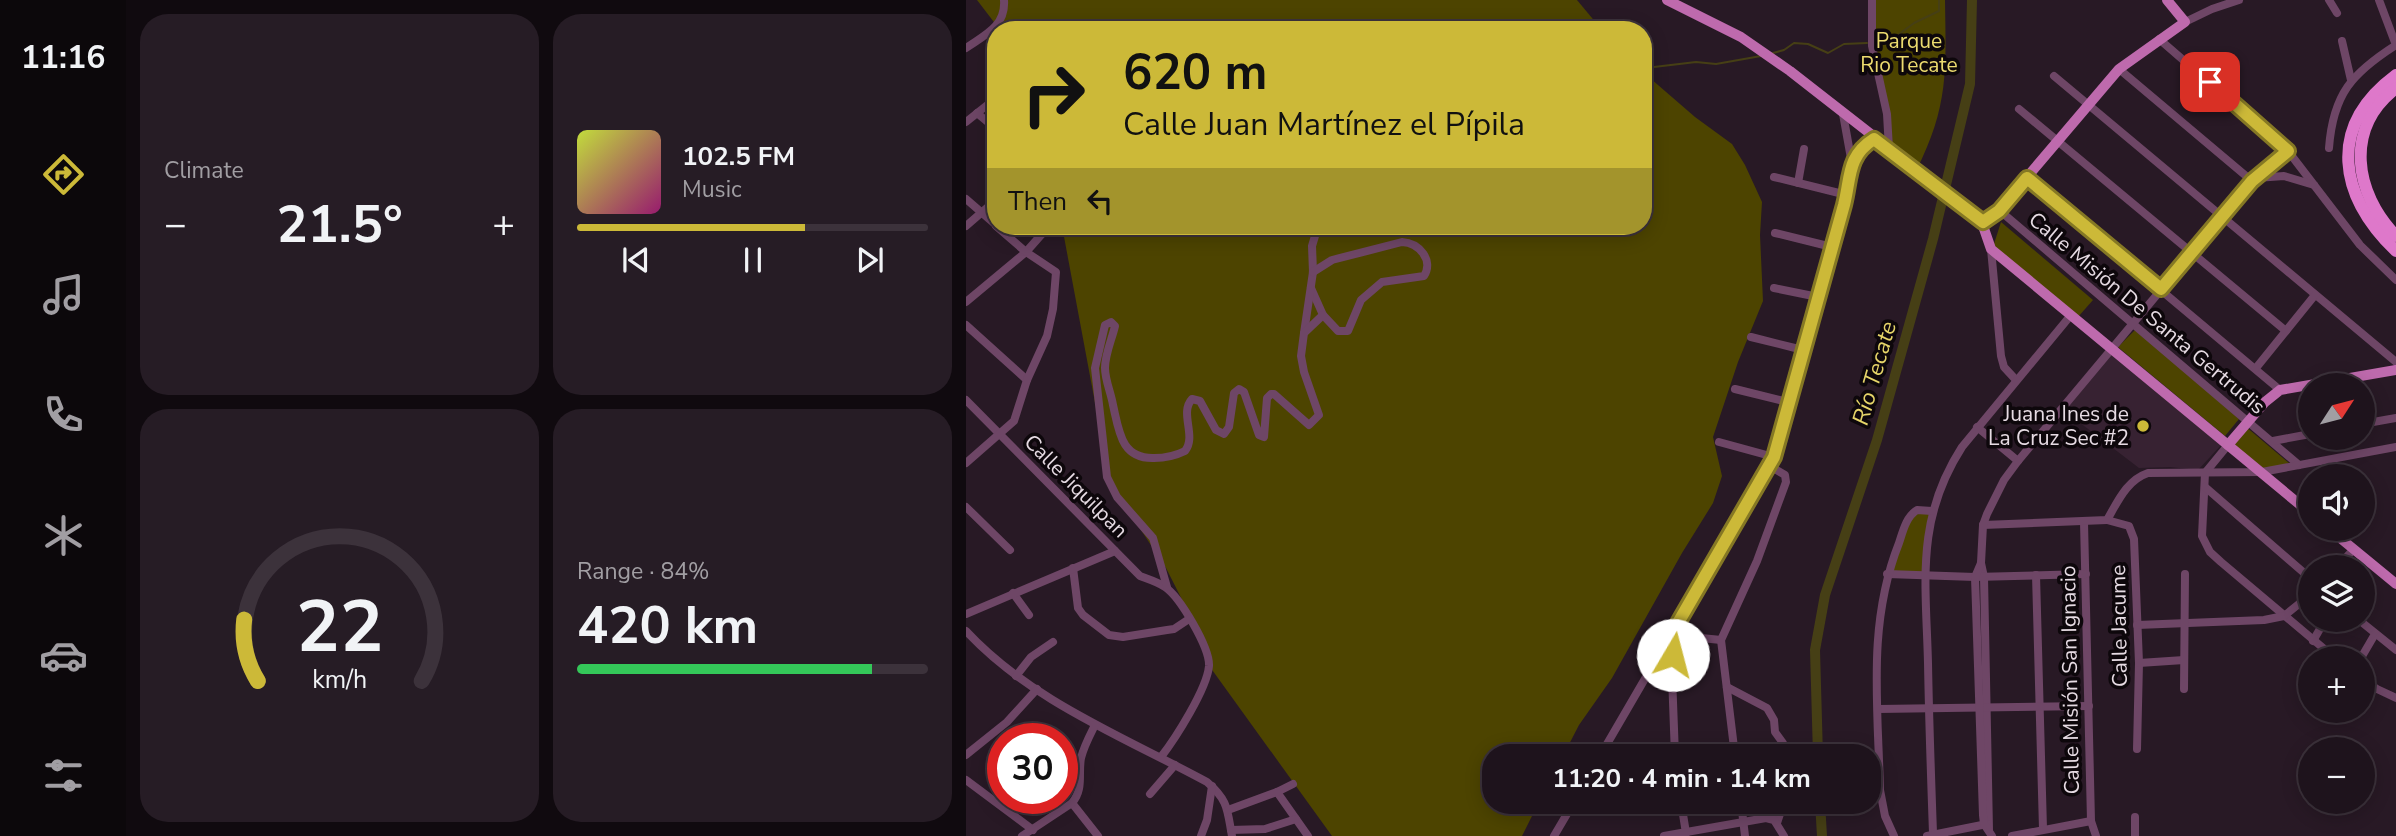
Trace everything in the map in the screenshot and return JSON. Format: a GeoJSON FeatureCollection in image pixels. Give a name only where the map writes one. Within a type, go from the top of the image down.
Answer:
{"type":"FeatureCollection","features":[{"type":"Feature","properties":{"kind":"highway"},"geometry":{"type":"LineString","coordinates":[[2396,75],[2382,85],[2368,102],[2352,135],[2348,157],[2350,180],[2360,207],[2376,231],[2396,251]]}},
{"type":"Feature","properties":{"kind":"highway"},"geometry":{"type":"LineString","coordinates":[[2396,88],[2384,99],[2365,130],[2361,161],[2364,185],[2370,201],[2396,236]]}},
{"type":"Feature","properties":{"kind":"main road"},"geometry":{"type":"LineString","coordinates":[[1667,0],[1741,37],[1790,71],[1983,222],[1991,249],[2298,503]]}},
{"type":"Feature","properties":{"kind":"main road"},"geometry":{"type":"LineString","coordinates":[[1983,222],[1999,211],[2119,69],[2185,22],[2167,0]]}},
{"type":"Feature","properties":{"kind":"main road"},"geometry":{"type":"LineString","coordinates":[[2228,445],[2265,402],[2280,390],[2396,370]]}},
{"type":"Feature","properties":{"kind":"main road"},"geometry":{"type":"LineString","coordinates":[[2343,541],[2396,584]]}},
{"type":"Feature","properties":{"kind":"street"},"geometry":{"type":"LineString","coordinates":[[1000,21],[1004,0]]}},
{"type":"Feature","properties":{"kind":"street"},"geometry":{"type":"LineString","coordinates":[[1872,0],[1872,46],[1887,114],[1889,150]]}},
{"type":"Feature","properties":{"kind":"street"},"geometry":{"type":"LineString","coordinates":[[2185,22],[2236,0]]}},
{"type":"Feature","properties":{"kind":"street"},"geometry":{"type":"LineString","coordinates":[[2329,0],[2337,13]]}},
{"type":"Feature","properties":{"kind":"street"},"geometry":{"type":"LineString","coordinates":[[2329,148],[2331,124],[2351,80],[2367,64],[2396,45],[2379,0]]}},
{"type":"Feature","properties":{"kind":"street"},"geometry":{"type":"LineString","coordinates":[[966,48],[987,34]]}},
{"type":"Feature","properties":{"kind":"street"},"geometry":{"type":"LineString","coordinates":[[2159,39],[2288,151],[2360,245],[2396,280]]}},
{"type":"Feature","properties":{"kind":"street"},"geometry":{"type":"LineString","coordinates":[[2342,41],[2351,80]]}},
{"type":"Feature","properties":{"kind":"street"},"geometry":{"type":"LineString","coordinates":[[2119,69],[2254,180],[2284,176],[2314,185]]}},
{"type":"Feature","properties":{"kind":"street"},"geometry":{"type":"LineString","coordinates":[[2054,76],[2396,362]]}},
{"type":"Feature","properties":{"kind":"street"},"geometry":{"type":"LineString","coordinates":[[966,122],[987,105]]}},
{"type":"Feature","properties":{"kind":"street"},"geometry":{"type":"LineString","coordinates":[[2019,109],[2286,331]]}},
{"type":"Feature","properties":{"kind":"street"},"geometry":{"type":"LineString","coordinates":[[977,113],[987,121]]}},
{"type":"Feature","properties":{"kind":"street"},"geometry":{"type":"LineString","coordinates":[[1607,744],[1774,457],[1847,195],[1852,163],[1843,114]]}},
{"type":"Feature","properties":{"kind":"street"},"geometry":{"type":"LineString","coordinates":[[1852,163],[1860,150],[1874,139]]}},
{"type":"Feature","properties":{"kind":"street"},"geometry":{"type":"LineString","coordinates":[[1798,183],[1804,149]]}},
{"type":"Feature","properties":{"kind":"street"},"geometry":{"type":"LineString","coordinates":[[2071,315],[1977,427],[1949,468],[1932,511],[1925,576],[1930,835],[1989,828],[1980,577],[1983,525],[1992,503],[2018,461],[2161,289],[2254,180],[2288,151]]}},
{"type":"Feature","properties":{"kind":"street"},"geometry":{"type":"LineString","coordinates":[[1774,177],[1847,195]]}},
{"type":"Feature","properties":{"kind":"street"},"geometry":{"type":"LineString","coordinates":[[2027,178],[2280,390]]}},
{"type":"Feature","properties":{"kind":"street"},"geometry":{"type":"LineString","coordinates":[[966,199],[987,217]]}},
{"type":"Feature","properties":{"kind":"street"},"geometry":{"type":"LineString","coordinates":[[966,226],[987,208]]}},
{"type":"Feature","properties":{"kind":"street","name":"Calle Misión De Santa Gertrudis"},"geometry":{"type":"LineString","coordinates":[[1999,211],[2299,464]]}},
{"type":"Feature","properties":{"kind":"street"},"geometry":{"type":"LineString","coordinates":[[1775,233],[1832,247]]}},
{"type":"Feature","properties":{"kind":"street"},"geometry":{"type":"LineString","coordinates":[[966,463],[1014,421],[1027,380],[1047,336],[1053,309],[1056,272],[1026,252],[1007,235]]}},
{"type":"Feature","properties":{"kind":"street"},"geometry":{"type":"LineString","coordinates":[[966,302],[1026,252],[1041,235]]}},
{"type":"Feature","properties":{"kind":"street"},"geometry":{"type":"LineString","coordinates":[[1161,757],[1182,727],[1209,669],[1203,646],[1181,604],[1167,587],[1156,544],[1150,533],[1124,507],[1107,477],[1095,368],[1105,325],[1111,322],[1115,326],[1105,367],[1119,431],[1131,453],[1139,458],[1166,458],[1187,448],[1190,442],[1187,408],[1192,399],[1200,401],[1216,430],[1224,434],[1230,425],[1234,393],[1240,388],[1261,437],[1265,435],[1267,398],[1272,393],[1309,425],[1319,415],[1301,356],[1315,235]]}},
{"type":"Feature","properties":{"kind":"street"},"geometry":{"type":"LineString","coordinates":[[1311,288],[1323,315],[1338,331],[1348,331],[1363,296],[1384,281],[1425,275],[1427,266],[1421,248],[1411,242],[1402,242],[1332,260],[1313,272]]}},
{"type":"Feature","properties":{"kind":"street"},"geometry":{"type":"LineString","coordinates":[[1991,249],[2001,356],[2004,367],[2015,380]]}},
{"type":"Feature","properties":{"kind":"street"},"geometry":{"type":"LineString","coordinates":[[1774,288],[1818,297]]}},
{"type":"Feature","properties":{"kind":"street"},"geometry":{"type":"LineString","coordinates":[[2256,368],[2315,295]]}},
{"type":"Feature","properties":{"kind":"street"},"geometry":{"type":"LineString","coordinates":[[1304,333],[1323,315]]}},
{"type":"Feature","properties":{"kind":"street"},"geometry":{"type":"LineString","coordinates":[[966,325],[1027,380]]}},
{"type":"Feature","properties":{"kind":"street"},"geometry":{"type":"LineString","coordinates":[[1751,337],[1803,350]]}},
{"type":"Feature","properties":{"kind":"street"},"geometry":{"type":"LineString","coordinates":[[1735,389],[1788,402]]}},
{"type":"Feature","properties":{"kind":"street","name":"Calle Jiquilpan"},"geometry":{"type":"LineString","coordinates":[[966,400],[1140,576],[1167,587]]}},
{"type":"Feature","properties":{"kind":"street"},"geometry":{"type":"LineString","coordinates":[[2375,422],[2396,418]]}},
{"type":"Feature","properties":{"kind":"street"},"geometry":{"type":"LineString","coordinates":[[1977,427],[2018,461]]}},
{"type":"Feature","properties":{"kind":"street","name":"Calle Misión De Santa Gertrudis"},"geometry":{"type":"LineString","coordinates":[[2273,442],[2298,437]]}},
{"type":"Feature","properties":{"kind":"street"},"geometry":{"type":"LineString","coordinates":[[1719,442],[1774,457]]}},
{"type":"Feature","properties":{"kind":"street"},"geometry":{"type":"LineString","coordinates":[[2228,445],[2205,473],[2202,536],[2210,552],[2320,646]]}},
{"type":"Feature","properties":{"kind":"street"},"geometry":{"type":"LineString","coordinates":[[2299,464],[2396,447]]}},
{"type":"Feature","properties":{"kind":"street"},"geometry":{"type":"LineString","coordinates":[[1983,525],[2107,520],[2133,481],[2156,471],[2262,472],[2298,464]]}},
{"type":"Feature","properties":{"kind":"street"},"geometry":{"type":"LineString","coordinates":[[1734,744],[1721,640],[1757,561],[1786,482],[1784,475],[1770,466]]}},
{"type":"Feature","properties":{"kind":"street"},"geometry":{"type":"LineString","coordinates":[[2204,487],[2298,568]]}},
{"type":"Feature","properties":{"kind":"street"},"geometry":{"type":"LineString","coordinates":[[966,507],[1010,550]]}},
{"type":"Feature","properties":{"kind":"street"},"geometry":{"type":"LineString","coordinates":[[1894,836],[1885,816],[1880,790],[1878,624],[1887,574],[1911,514],[1923,509],[1932,511]]}},
{"type":"Feature","properties":{"kind":"street","name":"Calle Jacume"},"geometry":{"type":"LineString","coordinates":[[2107,520],[2129,526],[2134,539],[2139,663],[2137,749]]}},
{"type":"Feature","properties":{"kind":"street","name":"Calle Misión San Ignacio"},"geometry":{"type":"LineString","coordinates":[[2084,522],[2091,821],[2096,836]]}},
{"type":"Feature","properties":{"kind":"street"},"geometry":{"type":"LineString","coordinates":[[2348,555],[2353,550]]}},
{"type":"Feature","properties":{"kind":"street"},"geometry":{"type":"LineString","coordinates":[[966,614],[1115,551]]}},
{"type":"Feature","properties":{"kind":"street"},"geometry":{"type":"LineString","coordinates":[[1073,568],[1078,608],[1109,635],[1123,637],[1174,629],[1189,619]]}},
{"type":"Feature","properties":{"kind":"street"},"geometry":{"type":"LineString","coordinates":[[1887,574],[1980,577],[2086,574]]}},
{"type":"Feature","properties":{"kind":"street"},"geometry":{"type":"LineString","coordinates":[[2184,689],[2185,574]]}},
{"type":"Feature","properties":{"kind":"street"},"geometry":{"type":"LineString","coordinates":[[2036,575],[2043,829]]}},
{"type":"Feature","properties":{"kind":"street"},"geometry":{"type":"LineString","coordinates":[[1013,593],[1029,615]]}},
{"type":"Feature","properties":{"kind":"street"},"geometry":{"type":"LineString","coordinates":[[2137,625],[2248,622],[2284,616],[2298,605]]}},
{"type":"Feature","properties":{"kind":"street"},"geometry":{"type":"LineString","coordinates":[[966,631],[998,664],[1016,676],[1095,725],[1161,757],[1212,786],[1228,810],[1231,833],[1265,829],[1296,819]]}},
{"type":"Feature","properties":{"kind":"street"},"geometry":{"type":"LineString","coordinates":[[2313,640],[2318,632]]}},
{"type":"Feature","properties":{"kind":"street"},"geometry":{"type":"LineString","coordinates":[[2373,632],[2396,650]]}},
{"type":"Feature","properties":{"kind":"street"},"geometry":{"type":"LineString","coordinates":[[2368,646],[2375,634]]}},
{"type":"Feature","properties":{"kind":"street"},"geometry":{"type":"LineString","coordinates":[[1673,635],[1721,640]]}},
{"type":"Feature","properties":{"kind":"street"},"geometry":{"type":"LineString","coordinates":[[1673,635],[1675,744]]}},
{"type":"Feature","properties":{"kind":"street"},"geometry":{"type":"LineString","coordinates":[[1016,676],[1031,657],[1053,642]]}},
{"type":"Feature","properties":{"kind":"street"},"geometry":{"type":"LineString","coordinates":[[2139,663],[2184,660]]}},
{"type":"Feature","properties":{"kind":"street"},"geometry":{"type":"LineString","coordinates":[[1727,687],[1768,708],[1774,720],[1775,732],[1783,744]]}},
{"type":"Feature","properties":{"kind":"street"},"geometry":{"type":"LineString","coordinates":[[966,755],[1001,727],[1037,689]]}},
{"type":"Feature","properties":{"kind":"street"},"geometry":{"type":"LineString","coordinates":[[2375,689],[2396,698]]}},
{"type":"Feature","properties":{"kind":"street"},"geometry":{"type":"LineString","coordinates":[[1878,709],[2089,706]]}},
{"type":"Feature","properties":{"kind":"street"},"geometry":{"type":"LineString","coordinates":[[1078,791],[1081,759],[1095,725]]}},
{"type":"Feature","properties":{"kind":"street"},"geometry":{"type":"LineString","coordinates":[[1150,794],[1175,765]]}},
{"type":"Feature","properties":{"kind":"street"},"geometry":{"type":"LineString","coordinates":[[966,780],[1033,830]]}},
{"type":"Feature","properties":{"kind":"street"},"geometry":{"type":"LineString","coordinates":[[1228,810],[1293,784]]}},
{"type":"Feature","properties":{"kind":"street"},"geometry":{"type":"LineString","coordinates":[[1201,836],[1207,820],[1212,786]]}},
{"type":"Feature","properties":{"kind":"street"},"geometry":{"type":"LineString","coordinates":[[1277,792],[1308,836]]}},
{"type":"Feature","properties":{"kind":"street"},"geometry":{"type":"LineString","coordinates":[[1078,811],[1096,835]]}},
{"type":"Feature","properties":{"kind":"street"},"geometry":{"type":"LineString","coordinates":[[1022,836],[1056,814]]}},
{"type":"Feature","properties":{"kind":"street"},"geometry":{"type":"LineString","coordinates":[[1554,836],[1567,814]]}},
{"type":"Feature","properties":{"kind":"street"},"geometry":{"type":"LineString","coordinates":[[1683,814],[1686,833]]}},
{"type":"Feature","properties":{"kind":"street"},"geometry":{"type":"LineString","coordinates":[[1742,814],[1745,836]]}},
{"type":"Feature","properties":{"kind":"street"},"geometry":{"type":"LineString","coordinates":[[1777,823],[1780,814]]}},
{"type":"Feature","properties":{"kind":"street"},"geometry":{"type":"LineString","coordinates":[[2135,817],[2135,836]]}},
{"type":"Feature","properties":{"kind":"street"},"geometry":{"type":"LineString","coordinates":[[1664,836],[1769,818],[1777,823],[1784,836]]}},
{"type":"Feature","properties":{"kind":"street"},"geometry":{"type":"LineString","coordinates":[[2012,836],[2091,821]]}},
{"type":"Feature","properties":{"kind":"shaded area","name":"Juana Ines de La Cruz Sec #2"},"geometry":{"type":"Polygon","coordinates":[[[2109,350],[2222,444],[2198,470],[2139,468],[2062,409],[2109,350]]]}},
{"type":"Feature","properties":{"kind":"green space"},"geometry":{"type":"Polygon","coordinates":[[[977,0],[1577,0],[1594,21],[993,21],[977,0]]]}},
{"type":"Feature","properties":{"kind":"green space","name":"Parque Rio Tecate"},"geometry":{"type":"Polygon","coordinates":[[[1871,0],[1945,0],[1946,47],[1940,107],[1935,127],[1916,171],[1885,148],[1887,129],[1872,58],[1871,0]]]}},
{"type":"Feature","properties":{"kind":"green space"},"geometry":{"type":"Polygon","coordinates":[[[1652,80],[1695,117],[1732,144],[1762,202],[1760,235],[1763,301],[1738,362],[1713,437],[1722,476],[1713,503],[1612,678],[1579,725],[1569,744],[1482,744],[1482,814],[1533,814],[1522,836],[1332,836],[1210,667],[1210,655],[1166,568],[1110,483],[1064,235],[1652,235],[1652,80]]]}},
{"type":"Feature","properties":{"kind":"green space"},"geometry":{"type":"Polygon","coordinates":[[[2001,222],[2093,300],[2078,317],[1993,247],[2001,222]]]}},
{"type":"Feature","properties":{"kind":"green space"},"geometry":{"type":"Polygon","coordinates":[[[2136,329],[2239,419],[2225,436],[2118,347],[2136,329]]]}},
{"type":"Feature","properties":{"kind":"green space"},"geometry":{"type":"Polygon","coordinates":[[[2245,426],[2289,463],[2266,470],[2230,442],[2245,426]]]}},
{"type":"Feature","properties":{"kind":"green space"},"geometry":{"type":"Polygon","coordinates":[[[1914,508],[1930,514],[1924,576],[1887,576],[1914,508]]]}},
{"type":"Feature","properties":{"kind":"waterway"},"geometry":{"type":"LineString","coordinates":[[1877,42],[1894,38],[1914,23],[1939,11],[1939,0]]}},
{"type":"Feature","properties":{"kind":"waterway","name":"Río Tecate"},"geometry":{"type":"LineString","coordinates":[[1818,744],[1815,650],[1825,595],[1877,440],[1933,239],[1970,84],[1972,0]]}},
{"type":"Feature","properties":{"kind":"waterway"},"geometry":{"type":"LineString","coordinates":[[1773,53],[1794,43],[1808,44],[1828,53],[1844,44],[1867,43]]}},
{"type":"Feature","properties":{"kind":"waterway"},"geometry":{"type":"LineString","coordinates":[[1652,67],[1696,62],[1716,64],[1761,56]]}},
{"type":"Feature","properties":{"kind":"waterway","name":"Río Tecate"},"geometry":{"type":"LineString","coordinates":[[1821,814],[1822,836]]}},
{"type":"Feature","properties":{"kind":"place","name":"Juana Ines de La Cruz Sec #2"},"geometry":{"type":"Point","coordinates":[2143,426]}},
{"type":"Feature","properties":{"kind":"route"},"geometry":{"type":"LineString","coordinates":[[1673,655],[1674,635],[1671,635],[1774,457],[1847,195],[1852,163],[1860,150],[1874,139],[1983,222],[1999,211],[2027,178],[2161,289],[2252,181],[2288,151],[2210,82]]}}]}
